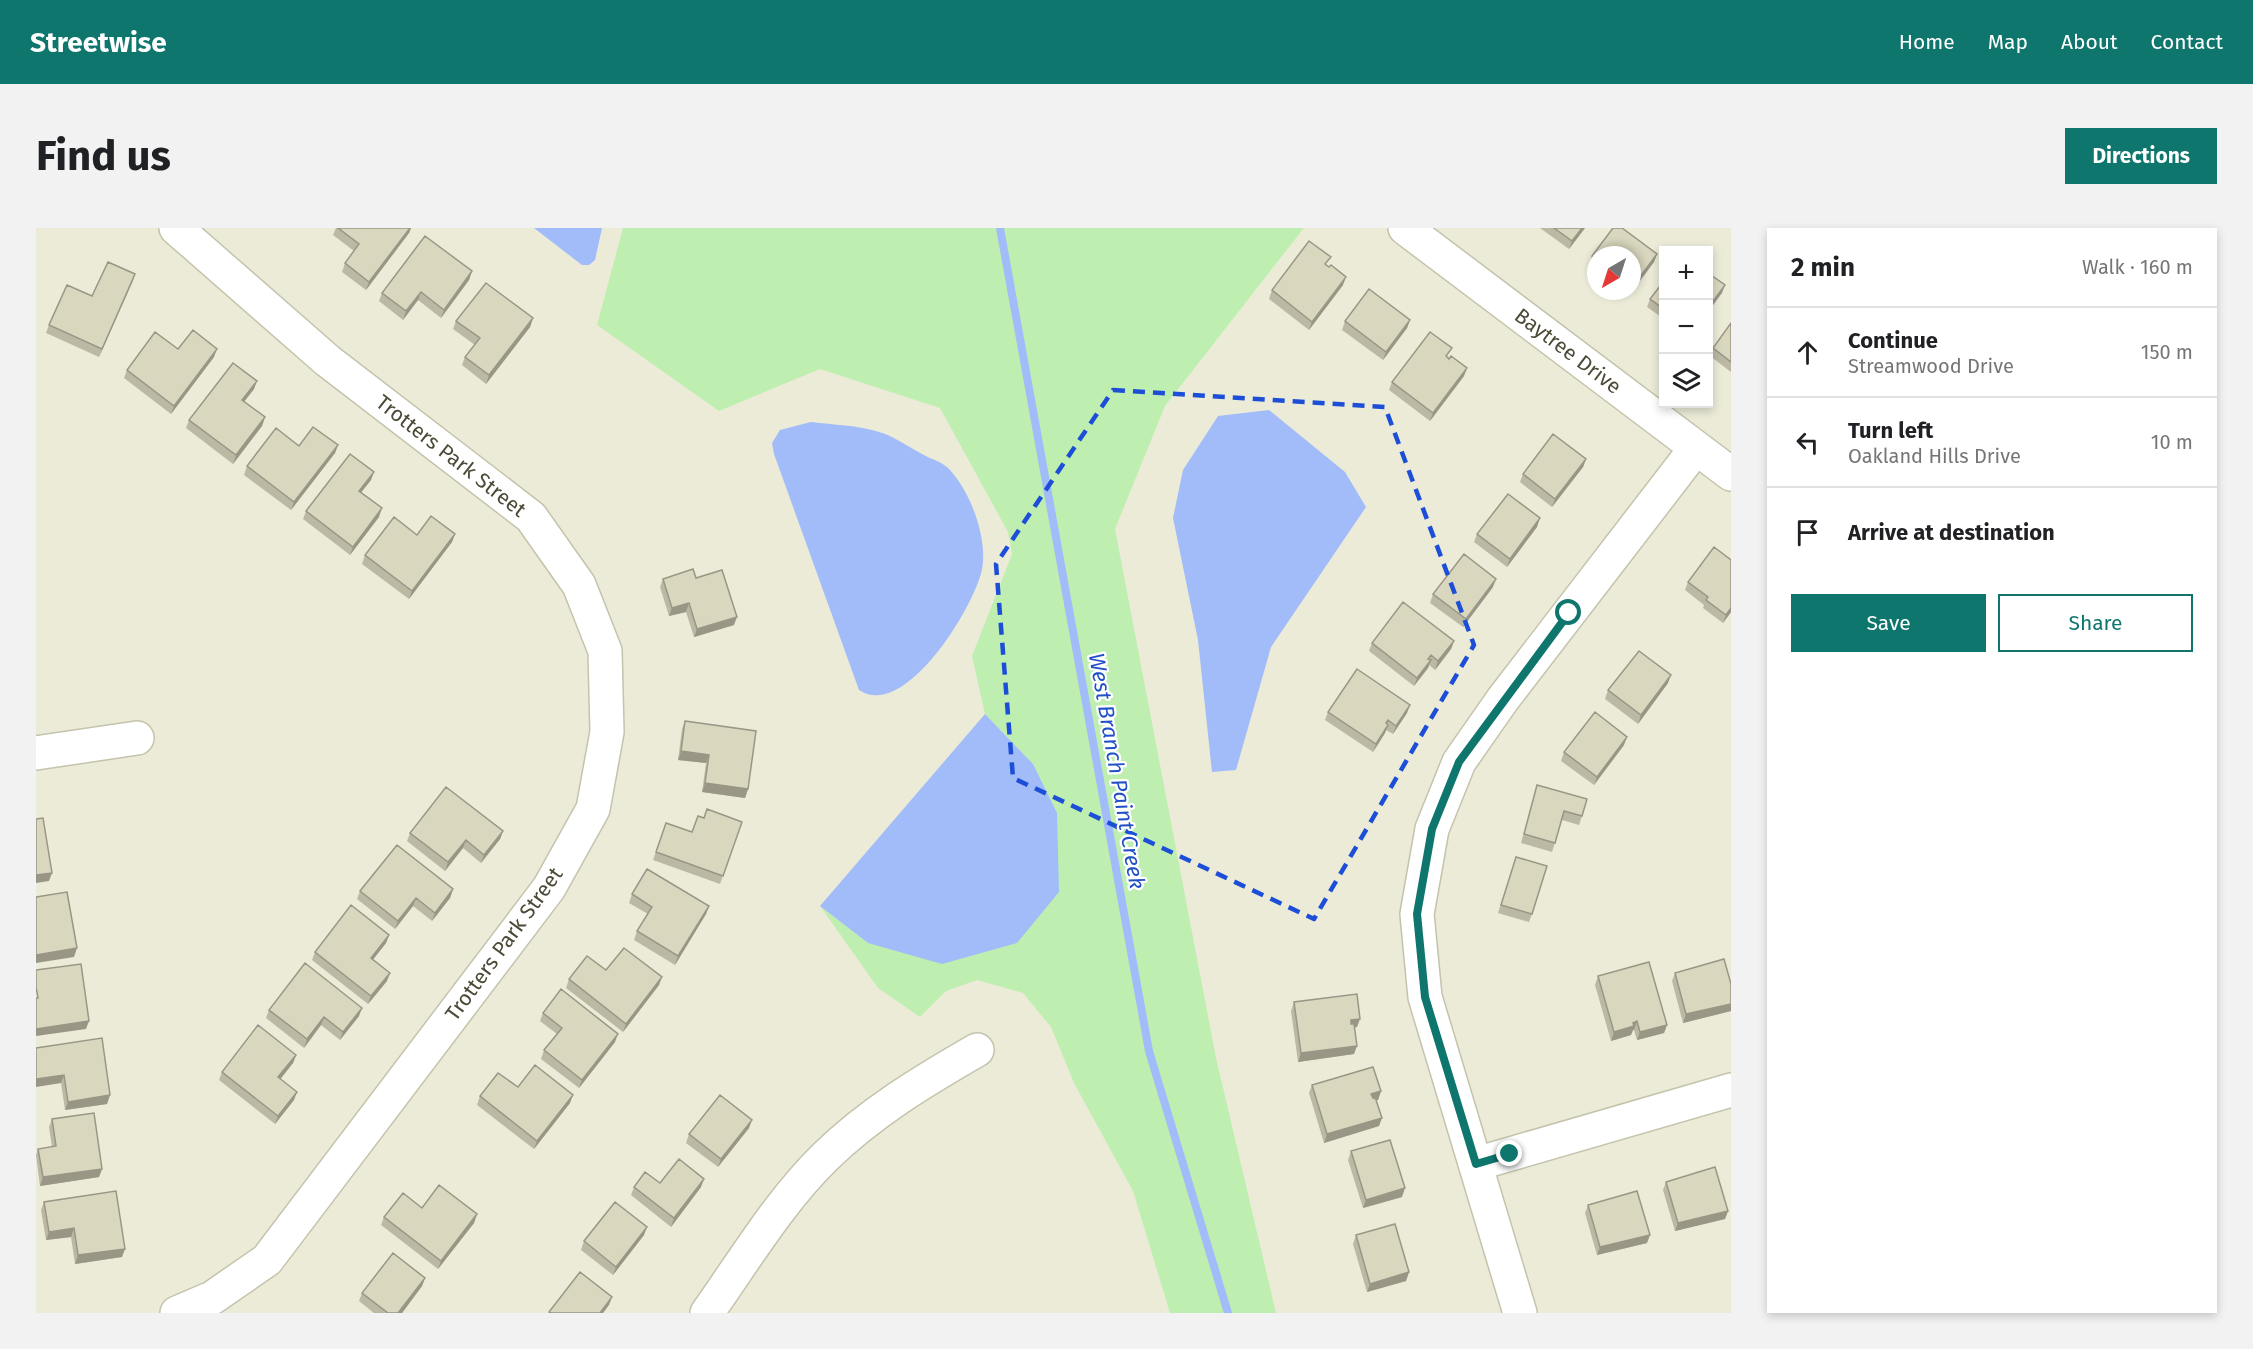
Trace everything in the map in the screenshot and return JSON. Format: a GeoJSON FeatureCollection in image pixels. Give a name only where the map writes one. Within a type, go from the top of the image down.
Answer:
{"type":"FeatureCollection","features":[{"type":"Feature","properties":{"kind":"street","name":"Trotters Park Street"},"geometry":{"type":"LineString","coordinates":[[176,228],[328,362],[531,517],[579,585],[605,651],[607,732],[592,809],[549,888],[267,1260],[212,1298],[177,1313]]}},
{"type":"Feature","properties":{"kind":"street","name":"Baytree Drive"},"geometry":{"type":"LineString","coordinates":[[1405,228],[1731,474]]}},
{"type":"Feature","properties":{"kind":"street"},"geometry":{"type":"LineString","coordinates":[[1520,1313],[1425,997],[1417,914],[1432,829],[1459,762],[1503,699],[1696,448]]}},
{"type":"Feature","properties":{"kind":"street"},"geometry":{"type":"LineString","coordinates":[[36,753],[137,738]]}},
{"type":"Feature","properties":{"kind":"street"},"geometry":{"type":"LineString","coordinates":[[707,1313],[779,1211],[823,1159],[895,1099],[977,1050]]}},
{"type":"Feature","properties":{"kind":"street"},"geometry":{"type":"LineString","coordinates":[[1476,1164],[1731,1090]]}},
{"type":"Feature","properties":{"kind":"highlighted area"},"geometry":{"type":"Polygon","coordinates":[[[1113,390],[1385,407],[1474,645],[1314,919],[1013,778],[996,564],[1113,390]]]}},
{"type":"Feature","properties":{"kind":"shaded area"},"geometry":{"type":"Polygon","coordinates":[[[36,228],[949,228],[1165,406],[1304,228],[1731,228],[1731,1313],[36,1313],[36,228]]]}},
{"type":"Feature","properties":{"kind":"green space"},"geometry":{"type":"Polygon","coordinates":[[[623,228],[1304,228],[1165,406],[1115,529],[1216,1058],[1276,1313],[1170,1313],[1133,1191],[1074,1083],[1051,1027],[1023,993],[977,980],[946,991],[920,1017],[878,988],[820,906],[868,943],[1033,764],[985,714],[972,656],[1012,554],[1008,532],[940,408],[820,369],[719,411],[597,325],[623,228]]]}},
{"type":"Feature","properties":{"kind":"water"},"geometry":{"type":"Polygon","coordinates":[[[534,228],[602,228],[595,260],[589,265],[582,265],[534,228]]]}},
{"type":"Feature","properties":{"kind":"water"},"geometry":{"type":"Polygon","coordinates":[[[1269,410],[1345,472],[1366,507],[1271,647],[1236,770],[1212,772],[1198,640],[1173,518],[1183,470],[1218,416],[1269,410]]]}},
{"type":"Feature","properties":{"kind":"water"},"geometry":{"type":"Polygon","coordinates":[[[811,422],[879,432],[943,464],[956,477],[970,501],[980,529],[982,569],[977,586],[952,632],[916,675],[897,689],[877,695],[859,690],[774,454],[772,443],[780,430],[811,422]]]}},
{"type":"Feature","properties":{"kind":"water"},"geometry":{"type":"Polygon","coordinates":[[[985,714],[1033,764],[1057,813],[1059,892],[1017,943],[942,964],[868,943],[820,906],[985,714]]]}},
{"type":"Feature","properties":{"kind":"building"},"geometry":{"type":"Polygon","coordinates":[[[338,228],[410,228],[369,282],[345,263],[359,244],[338,228]]]}},
{"type":"Feature","properties":{"kind":"building"},"geometry":{"type":"Polygon","coordinates":[[[1554,228],[1582,228],[1572,241],[1554,228]]]}},
{"type":"Feature","properties":{"kind":"building"},"geometry":{"type":"Polygon","coordinates":[[[1613,228],[1622,228],[1657,254],[1641,275],[1641,246],[1600,246],[1613,228]]]}},
{"type":"Feature","properties":{"kind":"building"},"geometry":{"type":"Polygon","coordinates":[[[425,236],[472,271],[444,310],[421,292],[406,311],[382,293],[425,236]]]}},
{"type":"Feature","properties":{"kind":"building"},"geometry":{"type":"Polygon","coordinates":[[[1309,241],[1331,257],[1325,264],[1329,267],[1331,265],[1346,277],[1312,322],[1272,290],[1309,241]]]}},
{"type":"Feature","properties":{"kind":"building"},"geometry":{"type":"Polygon","coordinates":[[[108,262],[135,274],[102,349],[49,325],[67,285],[92,296],[108,262]]]}},
{"type":"Feature","properties":{"kind":"building"},"geometry":{"type":"Polygon","coordinates":[[[1713,277],[1725,285],[1713,301],[1713,277]]]}},
{"type":"Feature","properties":{"kind":"building"},"geometry":{"type":"Polygon","coordinates":[[[486,283],[533,318],[489,375],[465,357],[480,338],[456,321],[486,283]]]}},
{"type":"Feature","properties":{"kind":"building"},"geometry":{"type":"Polygon","coordinates":[[[1659,287],[1659,305],[1650,299],[1659,287]]]}},
{"type":"Feature","properties":{"kind":"building"},"geometry":{"type":"Polygon","coordinates":[[[1369,289],[1410,320],[1386,352],[1345,321],[1369,289]]]}},
{"type":"Feature","properties":{"kind":"building"},"geometry":{"type":"Polygon","coordinates":[[[1731,323],[1731,362],[1713,348],[1731,323]]]}},
{"type":"Feature","properties":{"kind":"building"},"geometry":{"type":"Polygon","coordinates":[[[193,330],[217,349],[174,406],[127,370],[155,332],[178,349],[193,330]]]}},
{"type":"Feature","properties":{"kind":"building"},"geometry":{"type":"Polygon","coordinates":[[[1430,332],[1452,348],[1446,356],[1449,359],[1451,356],[1467,368],[1433,413],[1392,382],[1430,332]]]}},
{"type":"Feature","properties":{"kind":"building"},"geometry":{"type":"Polygon","coordinates":[[[233,363],[257,381],[242,400],[265,417],[236,455],[189,420],[233,363]]]}},
{"type":"Feature","properties":{"kind":"building"},"geometry":{"type":"Polygon","coordinates":[[[313,427],[338,445],[294,502],[247,466],[276,428],[299,446],[313,427]]]}},
{"type":"Feature","properties":{"kind":"building"},"geometry":{"type":"Polygon","coordinates":[[[1553,434],[1586,459],[1555,499],[1523,474],[1553,434]]]}},
{"type":"Feature","properties":{"kind":"building"},"geometry":{"type":"Polygon","coordinates":[[[350,454],[374,472],[359,491],[382,508],[353,547],[306,511],[350,454]]]}},
{"type":"Feature","properties":{"kind":"building"},"geometry":{"type":"Polygon","coordinates":[[[1508,494],[1540,518],[1510,559],[1477,534],[1508,494]]]}},
{"type":"Feature","properties":{"kind":"building"},"geometry":{"type":"Polygon","coordinates":[[[431,516],[455,534],[412,591],[365,555],[394,517],[417,535],[431,516]]]}},
{"type":"Feature","properties":{"kind":"building"},"geometry":{"type":"Polygon","coordinates":[[[1714,547],[1731,560],[1731,608],[1726,615],[1688,582],[1714,547]]]}},
{"type":"Feature","properties":{"kind":"building"},"geometry":{"type":"Polygon","coordinates":[[[1464,554],[1496,579],[1466,619],[1433,594],[1464,554]]]}},
{"type":"Feature","properties":{"kind":"building"},"geometry":{"type":"Polygon","coordinates":[[[693,569],[696,578],[722,570],[737,617],[697,629],[689,603],[672,608],[663,579],[693,569]]]}},
{"type":"Feature","properties":{"kind":"building"},"geometry":{"type":"Polygon","coordinates":[[[1403,602],[1454,641],[1438,661],[1431,655],[1428,659],[1431,660],[1417,678],[1372,643],[1403,602]]]}},
{"type":"Feature","properties":{"kind":"building"},"geometry":{"type":"Polygon","coordinates":[[[1639,651],[1671,675],[1641,715],[1608,690],[1639,651]]]}},
{"type":"Feature","properties":{"kind":"building"},"geometry":{"type":"Polygon","coordinates":[[[1357,669],[1410,705],[1396,726],[1388,720],[1386,723],[1388,725],[1376,744],[1328,712],[1357,669]]]}},
{"type":"Feature","properties":{"kind":"building"},"geometry":{"type":"Polygon","coordinates":[[[1595,712],[1627,737],[1597,777],[1564,752],[1595,712]]]}},
{"type":"Feature","properties":{"kind":"building"},"geometry":{"type":"Polygon","coordinates":[[[685,721],[756,731],[748,789],[705,783],[709,755],[681,751],[685,721]]]}},
{"type":"Feature","properties":{"kind":"building"},"geometry":{"type":"Polygon","coordinates":[[[1537,785],[1587,799],[1582,816],[1564,811],[1555,843],[1524,834],[1537,785]]]}},
{"type":"Feature","properties":{"kind":"building"},"geometry":{"type":"Polygon","coordinates":[[[446,787],[503,831],[484,855],[466,840],[448,862],[410,833],[446,787]]]}},
{"type":"Feature","properties":{"kind":"building"},"geometry":{"type":"Polygon","coordinates":[[[707,809],[742,822],[723,876],[656,852],[666,823],[692,832],[698,816],[704,818],[707,809]]]}},
{"type":"Feature","properties":{"kind":"building"},"geometry":{"type":"Polygon","coordinates":[[[43,818],[52,873],[36,875],[36,819],[43,818]]]}},
{"type":"Feature","properties":{"kind":"building"},"geometry":{"type":"Polygon","coordinates":[[[397,845],[453,889],[435,913],[416,898],[398,921],[360,891],[397,845]]]}},
{"type":"Feature","properties":{"kind":"building"},"geometry":{"type":"Polygon","coordinates":[[[1516,857],[1547,866],[1532,914],[1501,905],[1516,857]]]}},
{"type":"Feature","properties":{"kind":"building"},"geometry":{"type":"Polygon","coordinates":[[[647,869],[709,906],[678,956],[637,931],[652,907],[632,894],[647,869]]]}},
{"type":"Feature","properties":{"kind":"building"},"geometry":{"type":"Polygon","coordinates":[[[67,892],[77,948],[36,955],[36,897],[67,892]]]}},
{"type":"Feature","properties":{"kind":"building"},"geometry":{"type":"Polygon","coordinates":[[[351,905],[389,935],[371,958],[390,973],[371,996],[315,952],[351,905]]]}},
{"type":"Feature","properties":{"kind":"building"},"geometry":{"type":"Polygon","coordinates":[[[624,948],[662,977],[626,1024],[569,979],[587,956],[606,970],[624,948]]]}},
{"type":"Feature","properties":{"kind":"building"},"geometry":{"type":"Polygon","coordinates":[[[1724,959],[1731,984],[1731,1004],[1686,1014],[1675,973],[1724,959]]]}},
{"type":"Feature","properties":{"kind":"building"},"geometry":{"type":"Polygon","coordinates":[[[1649,962],[1667,1025],[1640,1032],[1637,1021],[1633,1023],[1634,1026],[1614,1032],[1598,976],[1649,962]]]}},
{"type":"Feature","properties":{"kind":"building"},"geometry":{"type":"Polygon","coordinates":[[[305,963],[362,1008],[343,1032],[324,1017],[307,1039],[269,1010],[305,963]]]}},
{"type":"Feature","properties":{"kind":"building"},"geometry":{"type":"Polygon","coordinates":[[[81,964],[89,1021],[36,1029],[36,998],[38,998],[36,970],[81,964]]]}},
{"type":"Feature","properties":{"kind":"building"},"geometry":{"type":"Polygon","coordinates":[[[561,989],[618,1034],[582,1080],[544,1050],[562,1028],[543,1013],[561,989]]]}},
{"type":"Feature","properties":{"kind":"building"},"geometry":{"type":"Polygon","coordinates":[[[1357,994],[1360,1019],[1351,1020],[1351,1024],[1354,1024],[1357,1046],[1301,1053],[1294,1002],[1357,994]]]}},
{"type":"Feature","properties":{"kind":"building"},"geometry":{"type":"Polygon","coordinates":[[[258,1025],[296,1055],[278,1077],[297,1092],[278,1116],[222,1072],[258,1025]]]}},
{"type":"Feature","properties":{"kind":"building"},"geometry":{"type":"Polygon","coordinates":[[[102,1038],[110,1095],[68,1102],[64,1075],[36,1079],[36,1048],[102,1038]]]}},
{"type":"Feature","properties":{"kind":"building"},"geometry":{"type":"Polygon","coordinates":[[[535,1065],[573,1095],[537,1141],[480,1096],[498,1073],[518,1087],[535,1065]]]}},
{"type":"Feature","properties":{"kind":"building"},"geometry":{"type":"Polygon","coordinates":[[[1373,1067],[1381,1091],[1371,1094],[1373,1098],[1375,1097],[1382,1118],[1327,1134],[1312,1085],[1373,1067]]]}},
{"type":"Feature","properties":{"kind":"building"},"geometry":{"type":"Polygon","coordinates":[[[720,1095],[752,1120],[721,1159],[689,1134],[720,1095]]]}},
{"type":"Feature","properties":{"kind":"building"},"geometry":{"type":"Polygon","coordinates":[[[94,1113],[102,1169],[43,1177],[38,1149],[56,1146],[52,1119],[94,1113]]]}},
{"type":"Feature","properties":{"kind":"building"},"geometry":{"type":"Polygon","coordinates":[[[1390,1140],[1405,1188],[1366,1200],[1351,1151],[1390,1140]]]}},
{"type":"Feature","properties":{"kind":"building"},"geometry":{"type":"Polygon","coordinates":[[[679,1159],[704,1179],[674,1218],[634,1187],[645,1172],[660,1183],[679,1159]]]}},
{"type":"Feature","properties":{"kind":"building"},"geometry":{"type":"Polygon","coordinates":[[[1715,1167],[1728,1211],[1678,1223],[1666,1182],[1715,1167]]]}},
{"type":"Feature","properties":{"kind":"building"},"geometry":{"type":"Polygon","coordinates":[[[439,1185],[477,1214],[441,1261],[384,1217],[403,1193],[422,1208],[439,1185]]]}},
{"type":"Feature","properties":{"kind":"building"},"geometry":{"type":"Polygon","coordinates":[[[116,1191],[125,1249],[78,1255],[74,1228],[49,1232],[44,1202],[116,1191]]]}},
{"type":"Feature","properties":{"kind":"building"},"geometry":{"type":"Polygon","coordinates":[[[1637,1191],[1650,1235],[1600,1247],[1588,1205],[1637,1191]]]}},
{"type":"Feature","properties":{"kind":"building"},"geometry":{"type":"Polygon","coordinates":[[[615,1202],[647,1227],[616,1267],[584,1241],[615,1202]]]}},
{"type":"Feature","properties":{"kind":"building"},"geometry":{"type":"Polygon","coordinates":[[[1395,1224],[1409,1272],[1370,1284],[1356,1235],[1395,1224]]]}},
{"type":"Feature","properties":{"kind":"building"},"geometry":{"type":"Polygon","coordinates":[[[393,1253],[425,1278],[398,1313],[388,1313],[362,1293],[393,1253]]]}},
{"type":"Feature","properties":{"kind":"building"},"geometry":{"type":"Polygon","coordinates":[[[580,1272],[612,1297],[600,1313],[549,1312],[580,1272]]]}},
{"type":"Feature","properties":{"kind":"waterway","name":"West Branch Paint Creek"},"geometry":{"type":"LineString","coordinates":[[1000,228],[1149,1051],[1228,1313]]}},
{"type":"Feature","properties":{"kind":"route"},"geometry":{"type":"LineString","coordinates":[[1510,1154],[1476,1164],[1425,997],[1417,914],[1432,829],[1459,762],[1503,699],[1569,613]]}}]}
